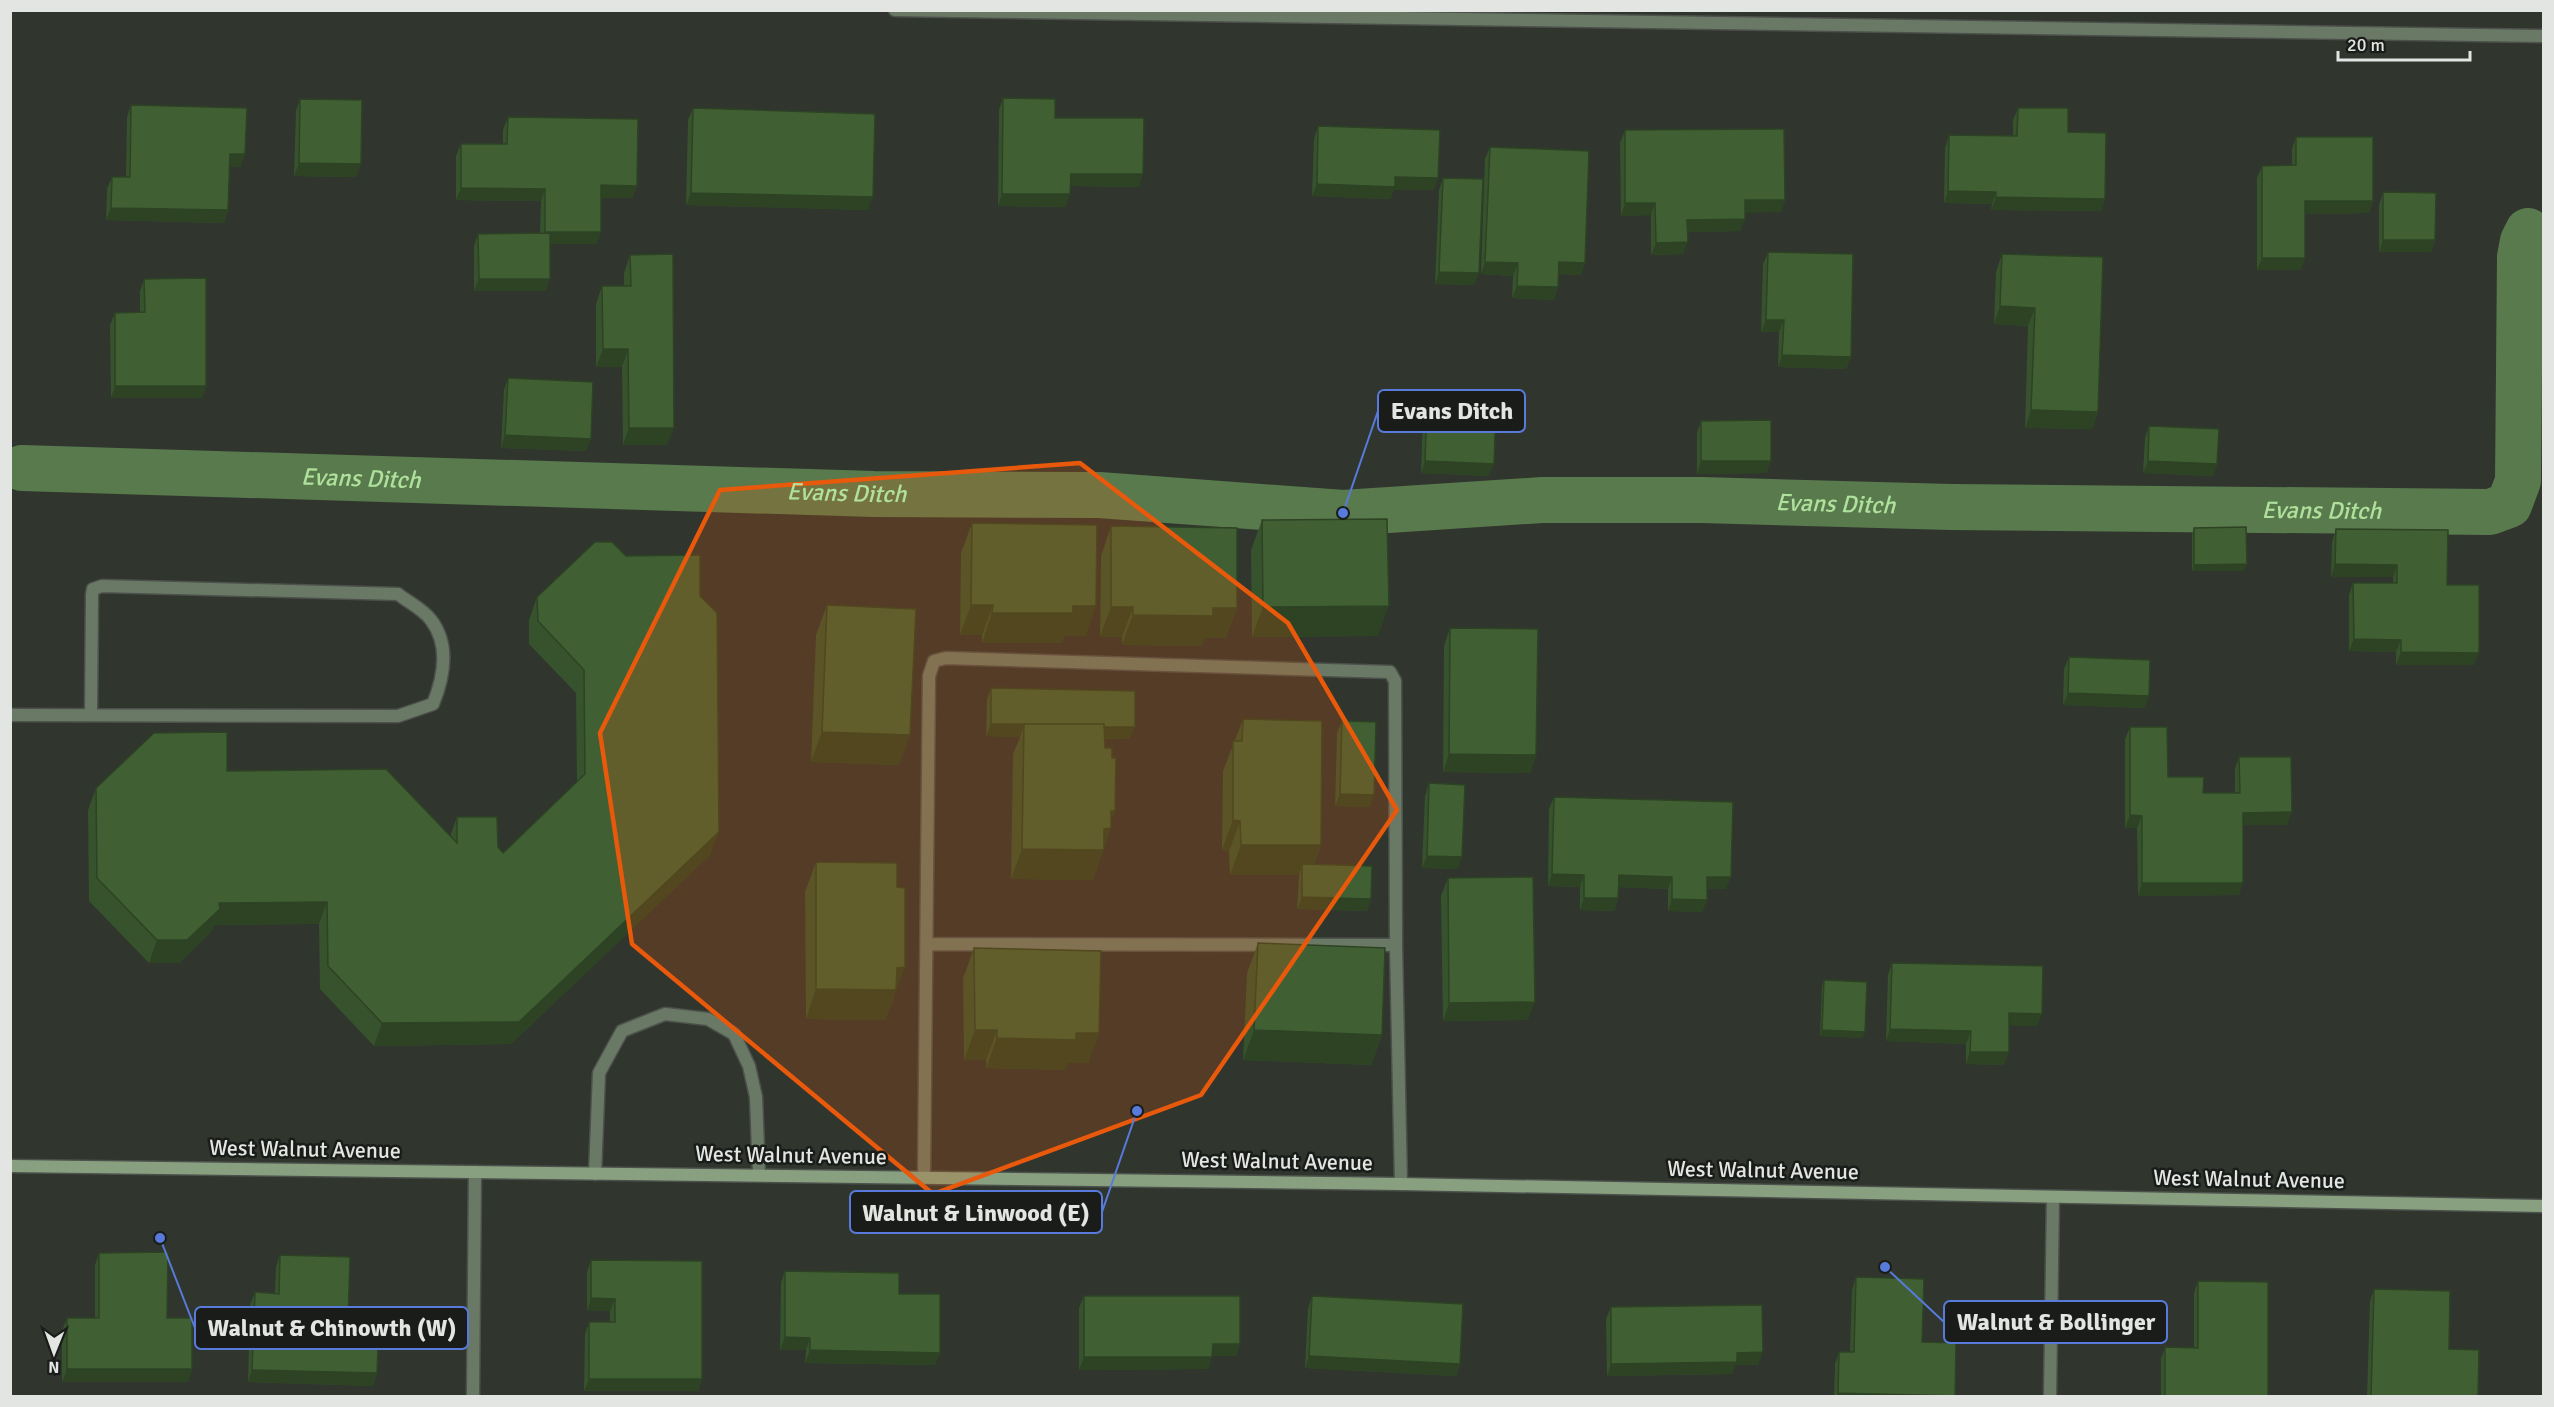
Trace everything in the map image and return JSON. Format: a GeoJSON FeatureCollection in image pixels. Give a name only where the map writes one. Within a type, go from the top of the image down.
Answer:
{"type":"FeatureCollection","features":[{"type":"Feature","properties":{"kind":"main road","name":"West Walnut Avenue"},"geometry":{"type":"LineString","coordinates":[[10,1166],[1401,1184],[2544,1206]]}},
{"type":"Feature","properties":{"kind":"street"},"geometry":{"type":"LineString","coordinates":[[896,10],[2544,36]]}},
{"type":"Feature","properties":{"kind":"street"},"geometry":{"type":"LineString","coordinates":[[10,715],[398,716],[433,704],[443,667],[444,644],[431,619],[398,594],[102,586],[93,589],[92,595],[91,714]]}},
{"type":"Feature","properties":{"kind":"street"},"geometry":{"type":"LineString","coordinates":[[924,1178],[929,676],[934,661],[946,658],[1390,672],[1395,681],[1396,945],[1401,1184]]}},
{"type":"Feature","properties":{"kind":"street"},"geometry":{"type":"LineString","coordinates":[[927,944],[1396,945]]}},
{"type":"Feature","properties":{"kind":"street"},"geometry":{"type":"LineString","coordinates":[[595,1174],[599,1073],[622,1031],[665,1014],[708,1019],[734,1035],[749,1066],[756,1097],[759,1174]]}},
{"type":"Feature","properties":{"kind":"street"},"geometry":{"type":"LineString","coordinates":[[473,1396],[475,1172]]}},
{"type":"Feature","properties":{"kind":"street"},"geometry":{"type":"LineString","coordinates":[[2050,1396],[2053,1197]]}},
{"type":"Feature","properties":{"kind":"highlighted area"},"geometry":{"type":"Polygon","coordinates":[[[1080,463],[1288,623],[1397,810],[1201,1095],[933,1194],[632,944],[600,733],[720,490],[1080,463]]]}},
{"type":"Feature","properties":{"kind":"building"},"geometry":{"type":"Polygon","coordinates":[[[1003,98],[1055,99],[1055,118],[1144,118],[1143,174],[1071,174],[1070,194],[1002,194],[1003,98]]]}},
{"type":"Feature","properties":{"kind":"building"},"geometry":{"type":"Polygon","coordinates":[[[300,99],[362,100],[361,164],[299,163],[300,99]]]}},
{"type":"Feature","properties":{"kind":"building"},"geometry":{"type":"Polygon","coordinates":[[[131,105],[247,108],[245,154],[230,154],[228,210],[111,208],[112,177],[130,177],[131,105]]]}},
{"type":"Feature","properties":{"kind":"building"},"geometry":{"type":"Polygon","coordinates":[[[693,108],[875,114],[873,197],[691,193],[693,108]]]}},
{"type":"Feature","properties":{"kind":"building"},"geometry":{"type":"Polygon","coordinates":[[[2018,108],[2068,108],[2068,132],[2106,133],[2105,199],[1996,197],[1996,192],[1948,191],[1949,135],[2017,136],[2018,108]]]}},
{"type":"Feature","properties":{"kind":"building"},"geometry":{"type":"Polygon","coordinates":[[[508,117],[638,119],[637,186],[601,185],[601,232],[545,232],[545,189],[461,188],[461,144],[507,144],[508,117]]]}},
{"type":"Feature","properties":{"kind":"building"},"geometry":{"type":"Polygon","coordinates":[[[1318,126],[1440,130],[1438,178],[1395,177],[1395,187],[1317,184],[1318,126]]]}},
{"type":"Feature","properties":{"kind":"building"},"geometry":{"type":"Polygon","coordinates":[[[1784,129],[1785,200],[1745,200],[1745,219],[1687,220],[1688,242],[1656,243],[1655,203],[1625,203],[1625,130],[1784,129]]]}},
{"type":"Feature","properties":{"kind":"building"},"geometry":{"type":"Polygon","coordinates":[[[2296,137],[2373,137],[2373,201],[2305,201],[2305,258],[2262,258],[2262,166],[2296,165],[2296,137]]]}},
{"type":"Feature","properties":{"kind":"building"},"geometry":{"type":"Polygon","coordinates":[[[1490,147],[1589,151],[1585,263],[1559,262],[1558,287],[1517,286],[1518,263],[1485,262],[1490,147]]]}},
{"type":"Feature","properties":{"kind":"building"},"geometry":{"type":"Polygon","coordinates":[[[1443,178],[1483,179],[1479,273],[1439,272],[1443,178]]]}},
{"type":"Feature","properties":{"kind":"building"},"geometry":{"type":"Polygon","coordinates":[[[2383,192],[2436,193],[2435,240],[2383,240],[2383,192]]]}},
{"type":"Feature","properties":{"kind":"building"},"geometry":{"type":"Polygon","coordinates":[[[550,233],[550,279],[479,279],[478,234],[550,233]]]}},
{"type":"Feature","properties":{"kind":"building"},"geometry":{"type":"Polygon","coordinates":[[[1768,252],[1853,254],[1851,357],[1782,355],[1784,320],[1766,320],[1768,252]]]}},
{"type":"Feature","properties":{"kind":"building"},"geometry":{"type":"Polygon","coordinates":[[[673,254],[674,428],[629,428],[628,349],[603,349],[602,286],[631,286],[630,255],[673,254]]]}},
{"type":"Feature","properties":{"kind":"building"},"geometry":{"type":"Polygon","coordinates":[[[2002,254],[2103,257],[2098,412],[2031,410],[2035,308],[2000,306],[2002,254]]]}},
{"type":"Feature","properties":{"kind":"building"},"geometry":{"type":"Polygon","coordinates":[[[206,278],[206,386],[115,386],[115,313],[145,312],[144,279],[206,278]]]}},
{"type":"Feature","properties":{"kind":"building"},"geometry":{"type":"Polygon","coordinates":[[[508,378],[593,382],[591,439],[505,435],[508,378]]]}},
{"type":"Feature","properties":{"kind":"building"},"geometry":{"type":"Polygon","coordinates":[[[1427,404],[1496,407],[1494,464],[1425,461],[1427,404]]]}},
{"type":"Feature","properties":{"kind":"building"},"geometry":{"type":"Polygon","coordinates":[[[1771,420],[1771,461],[1701,461],[1701,421],[1771,420]]]}},
{"type":"Feature","properties":{"kind":"building"},"geometry":{"type":"Polygon","coordinates":[[[2149,426],[2219,429],[2217,464],[2148,461],[2149,426]]]}},
{"type":"Feature","properties":{"kind":"building"},"geometry":{"type":"Polygon","coordinates":[[[1387,519],[1389,606],[1263,607],[1262,520],[1387,519]]]}},
{"type":"Feature","properties":{"kind":"building"},"geometry":{"type":"Polygon","coordinates":[[[972,523],[1097,525],[1096,606],[1073,606],[1073,613],[992,613],[993,605],[971,605],[972,523]]]}},
{"type":"Feature","properties":{"kind":"building"},"geometry":{"type":"Polygon","coordinates":[[[1111,526],[1237,528],[1237,608],[1213,608],[1213,616],[1133,615],[1133,607],[1111,607],[1111,526]]]}},
{"type":"Feature","properties":{"kind":"building"},"geometry":{"type":"Polygon","coordinates":[[[2246,527],[2247,564],[2194,565],[2194,528],[2246,527]]]}},
{"type":"Feature","properties":{"kind":"building"},"geometry":{"type":"Polygon","coordinates":[[[2336,529],[2448,530],[2447,585],[2479,585],[2479,653],[2401,652],[2401,640],[2354,639],[2353,583],[2397,583],[2397,565],[2335,564],[2336,529]]]}},
{"type":"Feature","properties":{"kind":"building"},"geometry":{"type":"Polygon","coordinates":[[[595,542],[612,542],[626,556],[700,555],[700,596],[717,613],[719,832],[519,1022],[382,1023],[328,966],[327,902],[219,903],[220,909],[187,940],[157,940],[97,878],[96,788],[154,733],[227,732],[227,771],[386,769],[457,843],[457,817],[497,817],[498,847],[503,853],[585,774],[584,670],[538,621],[537,597],[595,542]]]}},
{"type":"Feature","properties":{"kind":"building"},"geometry":{"type":"Polygon","coordinates":[[[827,605],[916,609],[910,735],[822,732],[827,605]]]}},
{"type":"Feature","properties":{"kind":"building"},"geometry":{"type":"Polygon","coordinates":[[[1450,628],[1538,629],[1536,755],[1449,754],[1450,628]]]}},
{"type":"Feature","properties":{"kind":"building"},"geometry":{"type":"Polygon","coordinates":[[[2069,657],[2150,660],[2149,696],[2068,693],[2069,657]]]}},
{"type":"Feature","properties":{"kind":"building"},"geometry":{"type":"Polygon","coordinates":[[[991,688],[1135,691],[1135,727],[1104,727],[1104,724],[991,724],[991,688]]]}},
{"type":"Feature","properties":{"kind":"building"},"geometry":{"type":"Polygon","coordinates":[[[1243,719],[1322,721],[1321,845],[1241,845],[1240,821],[1233,820],[1233,741],[1242,741],[1243,719]]]}},
{"type":"Feature","properties":{"kind":"building"},"geometry":{"type":"Polygon","coordinates":[[[1342,721],[1376,722],[1374,795],[1340,794],[1342,721]]]}},
{"type":"Feature","properties":{"kind":"building"},"geometry":{"type":"Polygon","coordinates":[[[1024,724],[1104,724],[1105,748],[1112,748],[1112,758],[1116,758],[1115,811],[1111,811],[1111,828],[1104,829],[1104,850],[1022,849],[1024,724]]]}},
{"type":"Feature","properties":{"kind":"building"},"geometry":{"type":"Polygon","coordinates":[[[2130,727],[2167,727],[2168,777],[2204,777],[2203,793],[2240,793],[2239,757],[2291,757],[2292,812],[2243,813],[2243,883],[2142,883],[2142,816],[2130,815],[2130,727]]]}},
{"type":"Feature","properties":{"kind":"building"},"geometry":{"type":"Polygon","coordinates":[[[1429,783],[1465,785],[1462,857],[1427,856],[1429,783]]]}},
{"type":"Feature","properties":{"kind":"building"},"geometry":{"type":"Polygon","coordinates":[[[1554,797],[1733,802],[1731,877],[1707,877],[1707,900],[1672,899],[1672,877],[1619,875],[1618,898],[1584,898],[1584,875],[1552,874],[1554,797]]]}},
{"type":"Feature","properties":{"kind":"building"},"geometry":{"type":"Polygon","coordinates":[[[816,862],[897,863],[897,887],[905,888],[905,967],[897,968],[896,990],[816,989],[816,862]]]}},
{"type":"Feature","properties":{"kind":"building"},"geometry":{"type":"Polygon","coordinates":[[[1302,864],[1372,866],[1371,899],[1302,897],[1302,864]]]}},
{"type":"Feature","properties":{"kind":"building"},"geometry":{"type":"Polygon","coordinates":[[[1533,877],[1535,1002],[1449,1003],[1448,878],[1533,877]]]}},
{"type":"Feature","properties":{"kind":"building"},"geometry":{"type":"Polygon","coordinates":[[[1258,943],[1385,948],[1382,1035],[1254,1030],[1258,943]]]}},
{"type":"Feature","properties":{"kind":"building"},"geometry":{"type":"Polygon","coordinates":[[[974,948],[1101,951],[1099,1033],[1076,1033],[1076,1040],[997,1038],[997,1030],[975,1030],[974,948]]]}},
{"type":"Feature","properties":{"kind":"building"},"geometry":{"type":"Polygon","coordinates":[[[1892,963],[2043,966],[2042,1014],[2009,1013],[2009,1052],[1970,1052],[1971,1031],[1890,1029],[1892,963]]]}},
{"type":"Feature","properties":{"kind":"building"},"geometry":{"type":"Polygon","coordinates":[[[1824,980],[1867,982],[1865,1032],[1822,1030],[1824,980]]]}},
{"type":"Feature","properties":{"kind":"building"},"geometry":{"type":"Polygon","coordinates":[[[168,1252],[167,1318],[192,1318],[192,1369],[67,1369],[67,1318],[99,1318],[99,1253],[168,1252]]]}},
{"type":"Feature","properties":{"kind":"building"},"geometry":{"type":"Polygon","coordinates":[[[280,1255],[350,1257],[348,1322],[379,1323],[377,1373],[252,1370],[255,1292],[279,1294],[280,1255]]]}},
{"type":"Feature","properties":{"kind":"building"},"geometry":{"type":"Polygon","coordinates":[[[591,1260],[702,1261],[702,1379],[589,1379],[589,1322],[615,1322],[615,1299],[591,1298],[591,1260]]]}},
{"type":"Feature","properties":{"kind":"building"},"geometry":{"type":"Polygon","coordinates":[[[785,1271],[899,1273],[899,1294],[940,1294],[940,1353],[810,1350],[810,1338],[785,1337],[785,1271]]]}},
{"type":"Feature","properties":{"kind":"building"},"geometry":{"type":"Polygon","coordinates":[[[1856,1277],[1924,1279],[1922,1342],[1956,1343],[1955,1396],[1838,1393],[1839,1352],[1854,1352],[1856,1277]]]}},
{"type":"Feature","properties":{"kind":"building"},"geometry":{"type":"Polygon","coordinates":[[[2198,1281],[2268,1282],[2268,1396],[2165,1396],[2165,1347],[2198,1348],[2198,1281]]]}},
{"type":"Feature","properties":{"kind":"building"},"geometry":{"type":"Polygon","coordinates":[[[2374,1289],[2450,1291],[2449,1349],[2479,1350],[2478,1396],[2371,1396],[2374,1289]]]}},
{"type":"Feature","properties":{"kind":"building"},"geometry":{"type":"Polygon","coordinates":[[[1084,1296],[1240,1296],[1240,1344],[1213,1344],[1212,1357],[1084,1357],[1084,1296]]]}},
{"type":"Feature","properties":{"kind":"building"},"geometry":{"type":"Polygon","coordinates":[[[1312,1296],[1463,1304],[1460,1364],[1309,1356],[1312,1296]]]}},
{"type":"Feature","properties":{"kind":"building"},"geometry":{"type":"Polygon","coordinates":[[[1762,1305],[1763,1352],[1737,1353],[1737,1362],[1611,1364],[1611,1307],[1762,1305]]]}},
{"type":"Feature","properties":{"kind":"waterway","name":"Evans Ditch"},"geometry":{"type":"LineString","coordinates":[[22,468],[874,494],[1099,495],[1343,513],[1542,500],[1702,500],[1951,507],[2490,512],[2509,505],[2518,481],[2520,257],[2523,241],[2528,231]]}},
{"type":"Feature","properties":{"kind":"place","name":"Evans Ditch"},"geometry":{"type":"Point","coordinates":[1343,513]}},
{"type":"Feature","properties":{"kind":"place","name":"Walnut & Linwood (E)"},"geometry":{"type":"Point","coordinates":[1137,1111]}},
{"type":"Feature","properties":{"kind":"place","name":"Walnut & Chinowth (W)"},"geometry":{"type":"Point","coordinates":[160,1238]}},
{"type":"Feature","properties":{"kind":"place","name":"Walnut & Bollinger"},"geometry":{"type":"Point","coordinates":[1885,1267]}}]}
